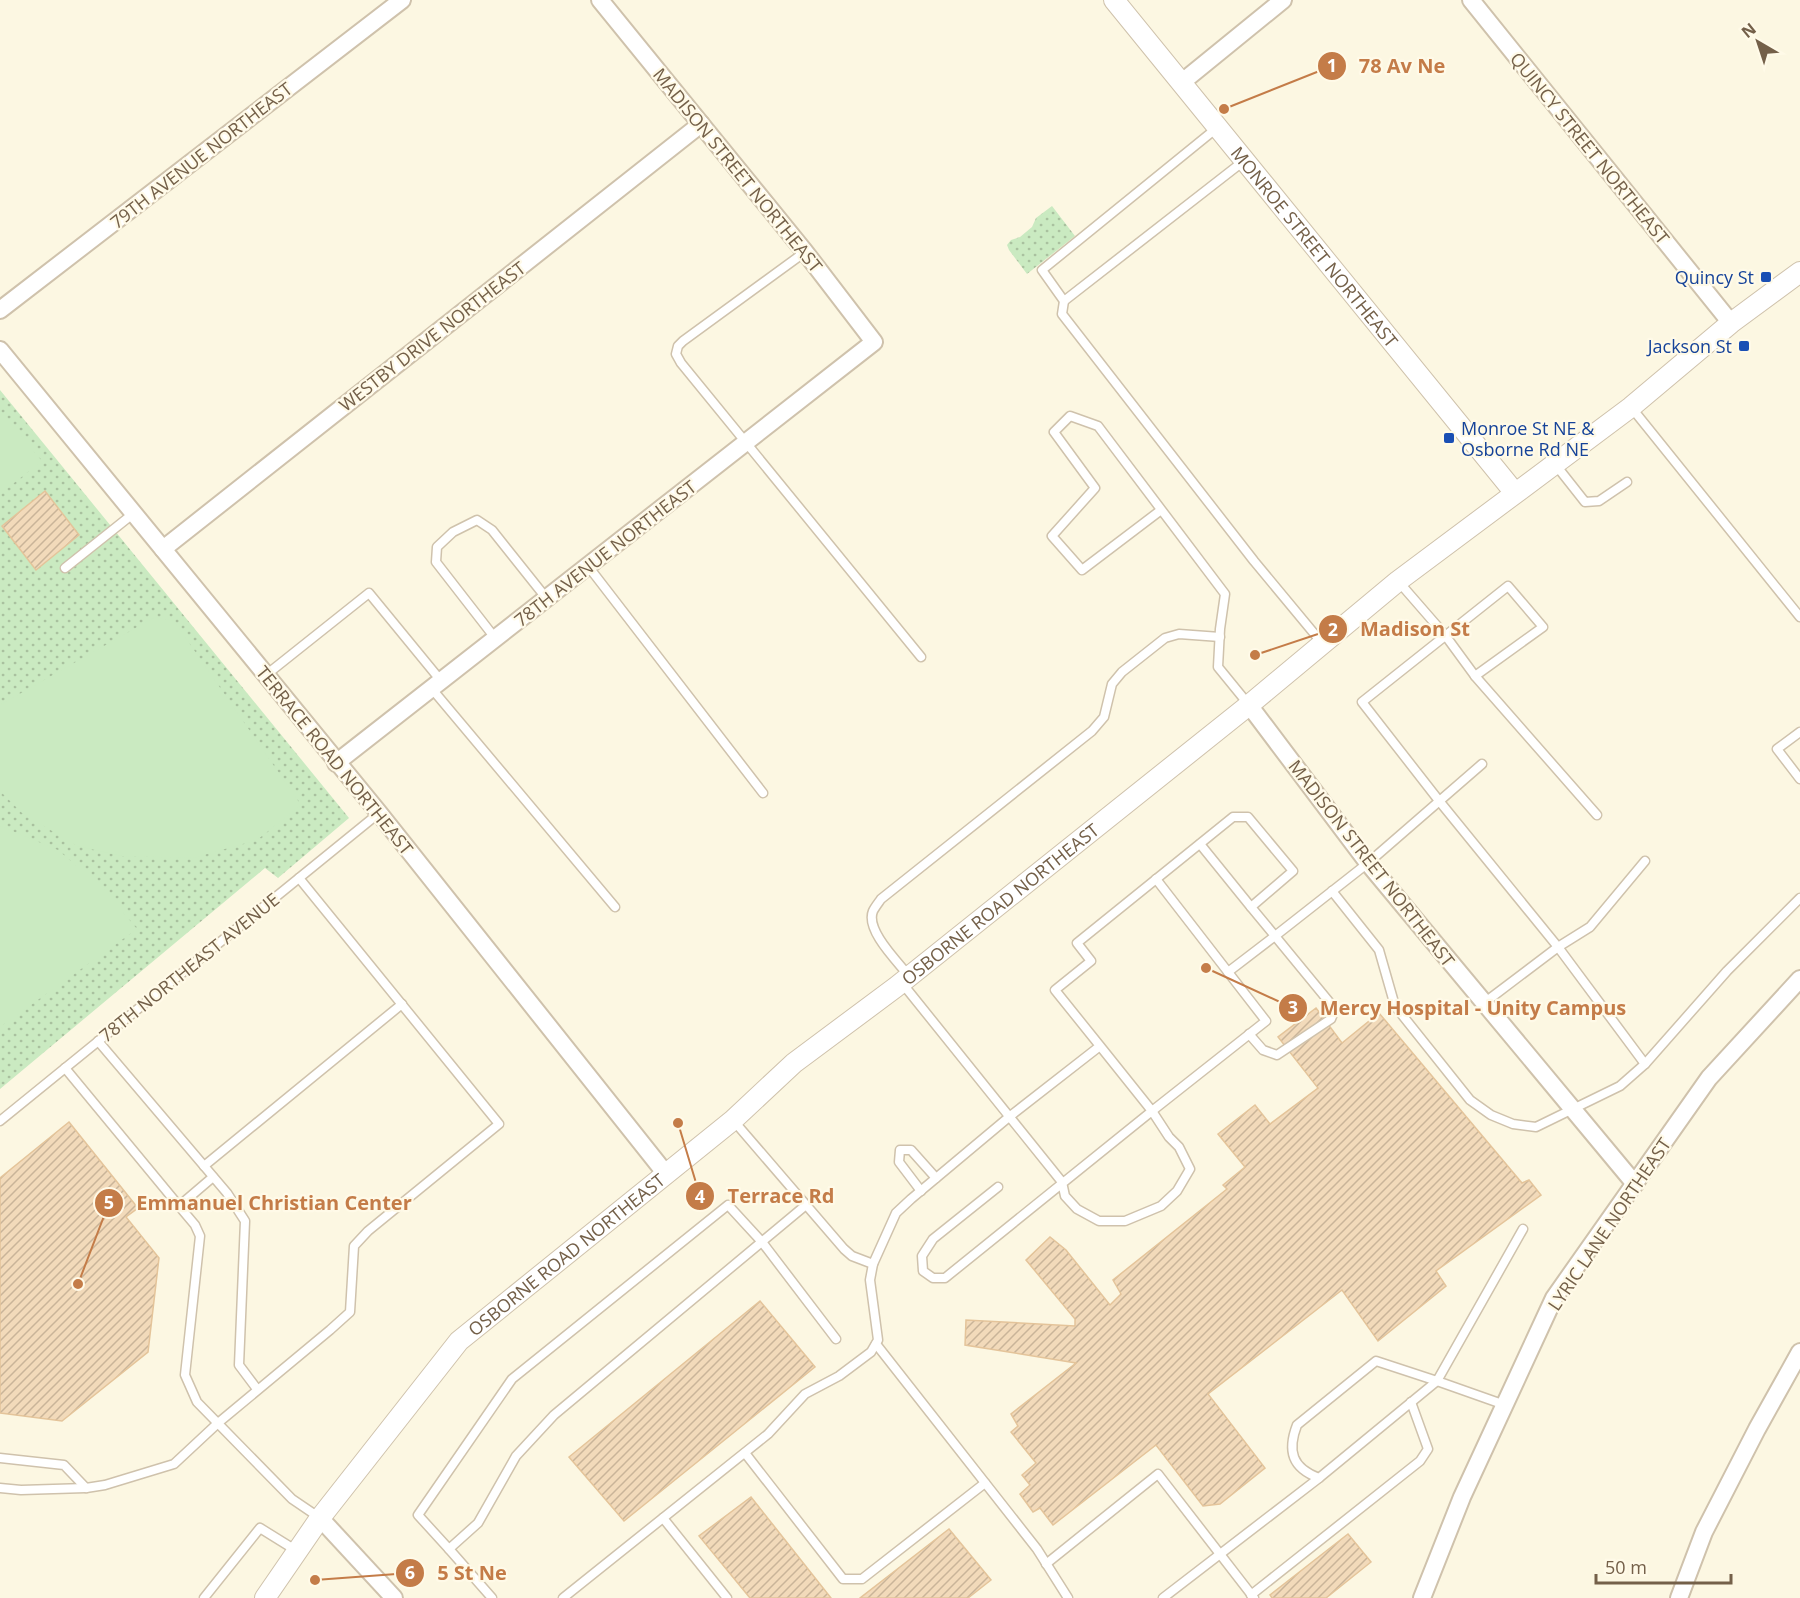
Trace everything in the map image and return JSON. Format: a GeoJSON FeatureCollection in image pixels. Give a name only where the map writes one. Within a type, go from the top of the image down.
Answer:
{"type":"FeatureCollection","features":[{"type":"Feature","properties":{"kind":"street","name":"79TH AVENUE NORTHEAST"},"geometry":{"type":"LineString","coordinates":[[0,310],[402,0]]}},
{"type":"Feature","properties":{"kind":"street","name":"MADISON STREET NORTHEAST"},"geometry":{"type":"LineString","coordinates":[[600,0],[806,252],[874,342]]}},
{"type":"Feature","properties":{"kind":"street","name":"MONROE STREET NORTHEAST"},"geometry":{"type":"LineString","coordinates":[[1114,0],[1515,493]]}},
{"type":"Feature","properties":{"kind":"street"},"geometry":{"type":"LineString","coordinates":[[1181,83],[1284,0]]}},
{"type":"Feature","properties":{"kind":"street","name":"QUINCY STREET NORTHEAST"},"geometry":{"type":"LineString","coordinates":[[1472,0],[1731,323]]}},
{"type":"Feature","properties":{"kind":"street","name":"WESTBY DRIVE NORTHEAST"},"geometry":{"type":"LineString","coordinates":[[164,549],[700,123]]}},
{"type":"Feature","properties":{"kind":"street","name":"OSBORNE ROAD NORTHEAST"},"geometry":{"type":"LineString","coordinates":[[265,1598],[320,1518],[459,1341],[733,1120],[794,1063],[906,980],[1249,705],[1398,581],[1631,407],[1731,323],[1800,272]]}},
{"type":"Feature","properties":{"kind":"street","name":"78TH AVENUE NORTHEAST"},"geometry":{"type":"LineString","coordinates":[[336,763],[874,342]]}},
{"type":"Feature","properties":{"kind":"street","name":"TERRACE ROAD NORTHEAST"},"geometry":{"type":"LineString","coordinates":[[0,350],[379,813],[666,1174]]}},
{"type":"Feature","properties":{"kind":"street","name":"MADISON STREET NORTHEAST"},"geometry":{"type":"LineString","coordinates":[[1249,705],[1368,863],[1635,1184]]}},
{"type":"Feature","properties":{"kind":"street","name":"LYRIC LANE NORTHEAST"},"geometry":{"type":"LineString","coordinates":[[1422,1598],[1462,1497],[1554,1298],[1709,1078],[1800,979]]}},
{"type":"Feature","properties":{"kind":"street"},"geometry":{"type":"LineString","coordinates":[[1679,1598],[1704,1532],[1800,1352]]}},
{"type":"Feature","properties":{"kind":"street"},"geometry":{"type":"LineString","coordinates":[[320,1518],[394,1598]]}},
{"type":"Feature","properties":{"kind":"lane"},"geometry":{"type":"LineString","coordinates":[[1064,301],[1041,270],[1218,126]]}},
{"type":"Feature","properties":{"kind":"lane"},"geometry":{"type":"LineString","coordinates":[[1245,160],[1064,301],[1062,314],[1254,561],[1322,644]]}},
{"type":"Feature","properties":{"kind":"lane"},"geometry":{"type":"LineString","coordinates":[[806,252],[683,340],[676,354],[921,657]]}},
{"type":"Feature","properties":{"kind":"lane"},"geometry":{"type":"LineString","coordinates":[[1631,407],[1799,615]]}},
{"type":"Feature","properties":{"kind":"lane"},"geometry":{"type":"LineString","coordinates":[[1161,510],[1082,570],[1052,536],[1095,488],[1054,432],[1070,416],[1098,426],[1225,594],[1218,667],[1249,705]]}},
{"type":"Feature","properties":{"kind":"lane"},"geometry":{"type":"LineString","coordinates":[[1555,464],[1585,502],[1599,501],[1627,482]]}},
{"type":"Feature","properties":{"kind":"lane"},"geometry":{"type":"LineString","coordinates":[[65,568],[134,513]]}},
{"type":"Feature","properties":{"kind":"lane"},"geometry":{"type":"LineString","coordinates":[[495,638],[436,562],[437,547],[453,532],[477,520],[492,530],[547,599]]}},
{"type":"Feature","properties":{"kind":"lane"},"geometry":{"type":"LineString","coordinates":[[588,566],[763,793]]}},
{"type":"Feature","properties":{"kind":"lane"},"geometry":{"type":"LineString","coordinates":[[1398,581],[1445,635],[1475,676],[1598,815]]}},
{"type":"Feature","properties":{"kind":"lane"},"geometry":{"type":"LineString","coordinates":[[1475,676],[1543,627],[1508,586],[1362,702],[1558,947],[1645,1064]]}},
{"type":"Feature","properties":{"kind":"lane"},"geometry":{"type":"LineString","coordinates":[[266,675],[369,592],[437,685],[615,907]]}},
{"type":"Feature","properties":{"kind":"lane"},"geometry":{"type":"LineString","coordinates":[[1220,637],[1179,634],[1165,638],[1122,672],[1112,684],[1104,717],[1092,731],[881,899],[872,912],[873,927],[906,980],[1009,1117],[1062,1182],[1065,1196],[1077,1209],[1099,1221],[1125,1221],[1161,1206],[1178,1191],[1190,1169],[1179,1147],[1169,1137],[1152,1111],[1055,990],[1091,961],[1077,943],[1233,817],[1248,817],[1293,871],[1251,907]]}},
{"type":"Feature","properties":{"kind":"lane"},"geometry":{"type":"LineString","coordinates":[[1800,732],[1777,749],[1800,779]]}},
{"type":"Feature","properties":{"kind":"lane"},"geometry":{"type":"LineString","coordinates":[[1228,972],[1368,863],[1482,764]]}},
{"type":"Feature","properties":{"kind":"lane","name":"78TH NORTHEAST AVENUE"},"geometry":{"type":"LineString","coordinates":[[0,1121],[379,813]]}},
{"type":"Feature","properties":{"kind":"lane"},"geometry":{"type":"LineString","coordinates":[[1200,844],[1335,1009],[1331,1019],[1277,1055],[1263,1050],[1249,1034]]}},
{"type":"Feature","properties":{"kind":"lane"},"geometry":{"type":"LineString","coordinates":[[1484,1003],[1558,947],[1590,927],[1645,861]]}},
{"type":"Feature","properties":{"kind":"lane"},"geometry":{"type":"LineString","coordinates":[[0,1488],[21,1490],[86,1488],[105,1485],[174,1464],[257,1389],[350,1311],[354,1246],[368,1231],[498,1124],[299,878]]}},
{"type":"Feature","properties":{"kind":"lane"},"geometry":{"type":"LineString","coordinates":[[998,1187],[933,1239],[922,1256],[923,1271],[933,1278],[945,1278],[1062,1182],[1266,1021],[1156,879]]}},
{"type":"Feature","properties":{"kind":"lane"},"geometry":{"type":"LineString","coordinates":[[1332,891],[1379,950],[1395,1006],[1470,1100],[1491,1115],[1513,1124],[1536,1127],[1620,1086],[1645,1064],[1727,971],[1800,898]]}},
{"type":"Feature","properties":{"kind":"lane"},"geometry":{"type":"LineString","coordinates":[[204,1166],[402,1004]]}},
{"type":"Feature","properties":{"kind":"lane"},"geometry":{"type":"LineString","coordinates":[[98,1041],[227,1193],[245,1221],[239,1365],[257,1389]]}},
{"type":"Feature","properties":{"kind":"lane"},"geometry":{"type":"LineString","coordinates":[[563,1598],[768,1434],[806,1394],[839,1376],[871,1352],[878,1340],[870,1280],[873,1264],[896,1213],[1009,1117],[1100,1046]]}},
{"type":"Feature","properties":{"kind":"lane"},"geometry":{"type":"LineString","coordinates":[[65,1068],[195,1225],[200,1236],[185,1375],[197,1402],[291,1499],[320,1518]]}},
{"type":"Feature","properties":{"kind":"lane"},"geometry":{"type":"LineString","coordinates":[[733,1120],[844,1249],[852,1256],[873,1264]]}},
{"type":"Feature","properties":{"kind":"lane"},"geometry":{"type":"LineString","coordinates":[[921,1191],[899,1162],[900,1150],[912,1150],[936,1178]]}},
{"type":"Feature","properties":{"kind":"lane"},"geometry":{"type":"LineString","coordinates":[[179,1206],[213,1177]]}},
{"type":"Feature","properties":{"kind":"lane"},"geometry":{"type":"LineString","coordinates":[[492,1598],[418,1515],[512,1379],[729,1205],[762,1242],[836,1339]]}},
{"type":"Feature","properties":{"kind":"lane"},"geometry":{"type":"LineString","coordinates":[[448,1549],[478,1523],[516,1456],[554,1415],[806,1205]]}},
{"type":"Feature","properties":{"kind":"lane"},"geometry":{"type":"LineString","coordinates":[[1163,1598],[1319,1478],[1437,1381],[1523,1229]]}},
{"type":"Feature","properties":{"kind":"lane"},"geometry":{"type":"LineString","coordinates":[[876,1344],[1037,1549],[1068,1598]]}},
{"type":"Feature","properties":{"kind":"lane"},"geometry":{"type":"LineString","coordinates":[[1319,1478],[1308,1474],[1296,1463],[1291,1441],[1297,1425],[1376,1361],[1505,1405]]}},
{"type":"Feature","properties":{"kind":"lane"},"geometry":{"type":"LineString","coordinates":[[1046,1564],[1158,1474],[1253,1596],[1420,1461],[1428,1449],[1411,1402]]}},
{"type":"Feature","properties":{"kind":"lane"},"geometry":{"type":"LineString","coordinates":[[745,1453],[843,1579],[862,1579],[985,1483]]}},
{"type":"Feature","properties":{"kind":"lane"},"geometry":{"type":"LineString","coordinates":[[0,1458],[64,1465],[86,1488]]}},
{"type":"Feature","properties":{"kind":"lane"},"geometry":{"type":"LineString","coordinates":[[663,1518],[727,1598]]}},
{"type":"Feature","properties":{"kind":"lane"},"geometry":{"type":"LineString","coordinates":[[204,1598],[260,1528],[297,1552]]}},
{"type":"Feature","properties":{"kind":"green space"},"geometry":{"type":"Polygon","coordinates":[[[1052,206],[1075,236],[1027,274],[1007,245],[1032,227],[1036,218],[1052,206]]]}},
{"type":"Feature","properties":{"kind":"green space"},"geometry":{"type":"Polygon","coordinates":[[[0,390],[349,818],[278,878],[265,868],[0,1089],[0,390]]]}},
{"type":"Feature","properties":{"kind":"green space"},"geometry":{"type":"Polygon","coordinates":[[[0,411],[42,461],[0,494],[0,411]]]}},
{"type":"Feature","properties":{"kind":"green space"},"geometry":{"type":"Polygon","coordinates":[[[155,617],[174,621],[301,805],[257,840],[193,858],[122,856],[77,846],[22,813],[0,791],[0,705],[155,617]]]}},
{"type":"Feature","properties":{"kind":"green space"},"geometry":{"type":"Polygon","coordinates":[[[0,826],[58,850],[104,889],[137,929],[0,1027],[0,826]]]}},
{"type":"Feature","properties":{"kind":"building"},"geometry":{"type":"Polygon","coordinates":[[[45,491],[79,535],[36,570],[2,526],[45,491]]]}},
{"type":"Feature","properties":{"kind":"building"},"geometry":{"type":"Polygon","coordinates":[[[1316,1008],[1342,1043],[1379,1013],[1522,1183],[1529,1180],[1541,1195],[1436,1271],[1446,1286],[1378,1341],[1342,1290],[1208,1394],[1265,1468],[1220,1504],[1203,1506],[1156,1445],[1053,1525],[1040,1508],[1033,1512],[1020,1494],[1030,1485],[1022,1475],[1036,1463],[1011,1432],[1018,1426],[1011,1414],[1076,1363],[965,1345],[966,1320],[1075,1326],[1075,1319],[1026,1260],[1050,1237],[1066,1250],[1110,1305],[1121,1294],[1113,1280],[1227,1189],[1223,1185],[1245,1167],[1218,1134],[1255,1105],[1270,1124],[1318,1088],[1278,1037],[1316,1008]]]}},
{"type":"Feature","properties":{"kind":"building"},"geometry":{"type":"Polygon","coordinates":[[[69,1122],[138,1208],[126,1217],[159,1258],[148,1352],[62,1421],[0,1413],[0,1178],[69,1122]]]}},
{"type":"Feature","properties":{"kind":"building"},"geometry":{"type":"Polygon","coordinates":[[[760,1301],[815,1367],[624,1521],[569,1457],[760,1301]]]}},
{"type":"Feature","properties":{"kind":"building"},"geometry":{"type":"Polygon","coordinates":[[[751,1497],[831,1598],[750,1598],[699,1536],[751,1497]]]}},
{"type":"Feature","properties":{"kind":"building"},"geometry":{"type":"Polygon","coordinates":[[[949,1529],[991,1580],[968,1598],[860,1598],[949,1529]]]}},
{"type":"Feature","properties":{"kind":"building"},"geometry":{"type":"Polygon","coordinates":[[[1348,1534],[1371,1562],[1326,1598],[1272,1598],[1270,1595],[1348,1534]]]}},
{"type":"Feature","properties":{"kind":"place","name":"78 Av Ne"},"geometry":{"type":"Point","coordinates":[1224,109]}},
{"type":"Feature","properties":{"kind":"place","name":"Quincy St"},"geometry":{"type":"Point","coordinates":[1766,277]}},
{"type":"Feature","properties":{"kind":"place","name":"Jackson St"},"geometry":{"type":"Point","coordinates":[1744,346]}},
{"type":"Feature","properties":{"kind":"place","name":"Monroe St NE & Osborne Rd NE"},"geometry":{"type":"Point","coordinates":[1449,438]}},
{"type":"Feature","properties":{"kind":"place","name":"Madison St"},"geometry":{"type":"Point","coordinates":[1255,655]}},
{"type":"Feature","properties":{"kind":"place","name":"Mercy Hospital - Unity Campus"},"geometry":{"type":"Point","coordinates":[1206,968]}},
{"type":"Feature","properties":{"kind":"place","name":"Terrace Rd"},"geometry":{"type":"Point","coordinates":[678,1123]}},
{"type":"Feature","properties":{"kind":"place","name":"Emmanuel Christian Center"},"geometry":{"type":"Point","coordinates":[78,1284]}},
{"type":"Feature","properties":{"kind":"place","name":"5 St Ne"},"geometry":{"type":"Point","coordinates":[315,1580]}}]}
